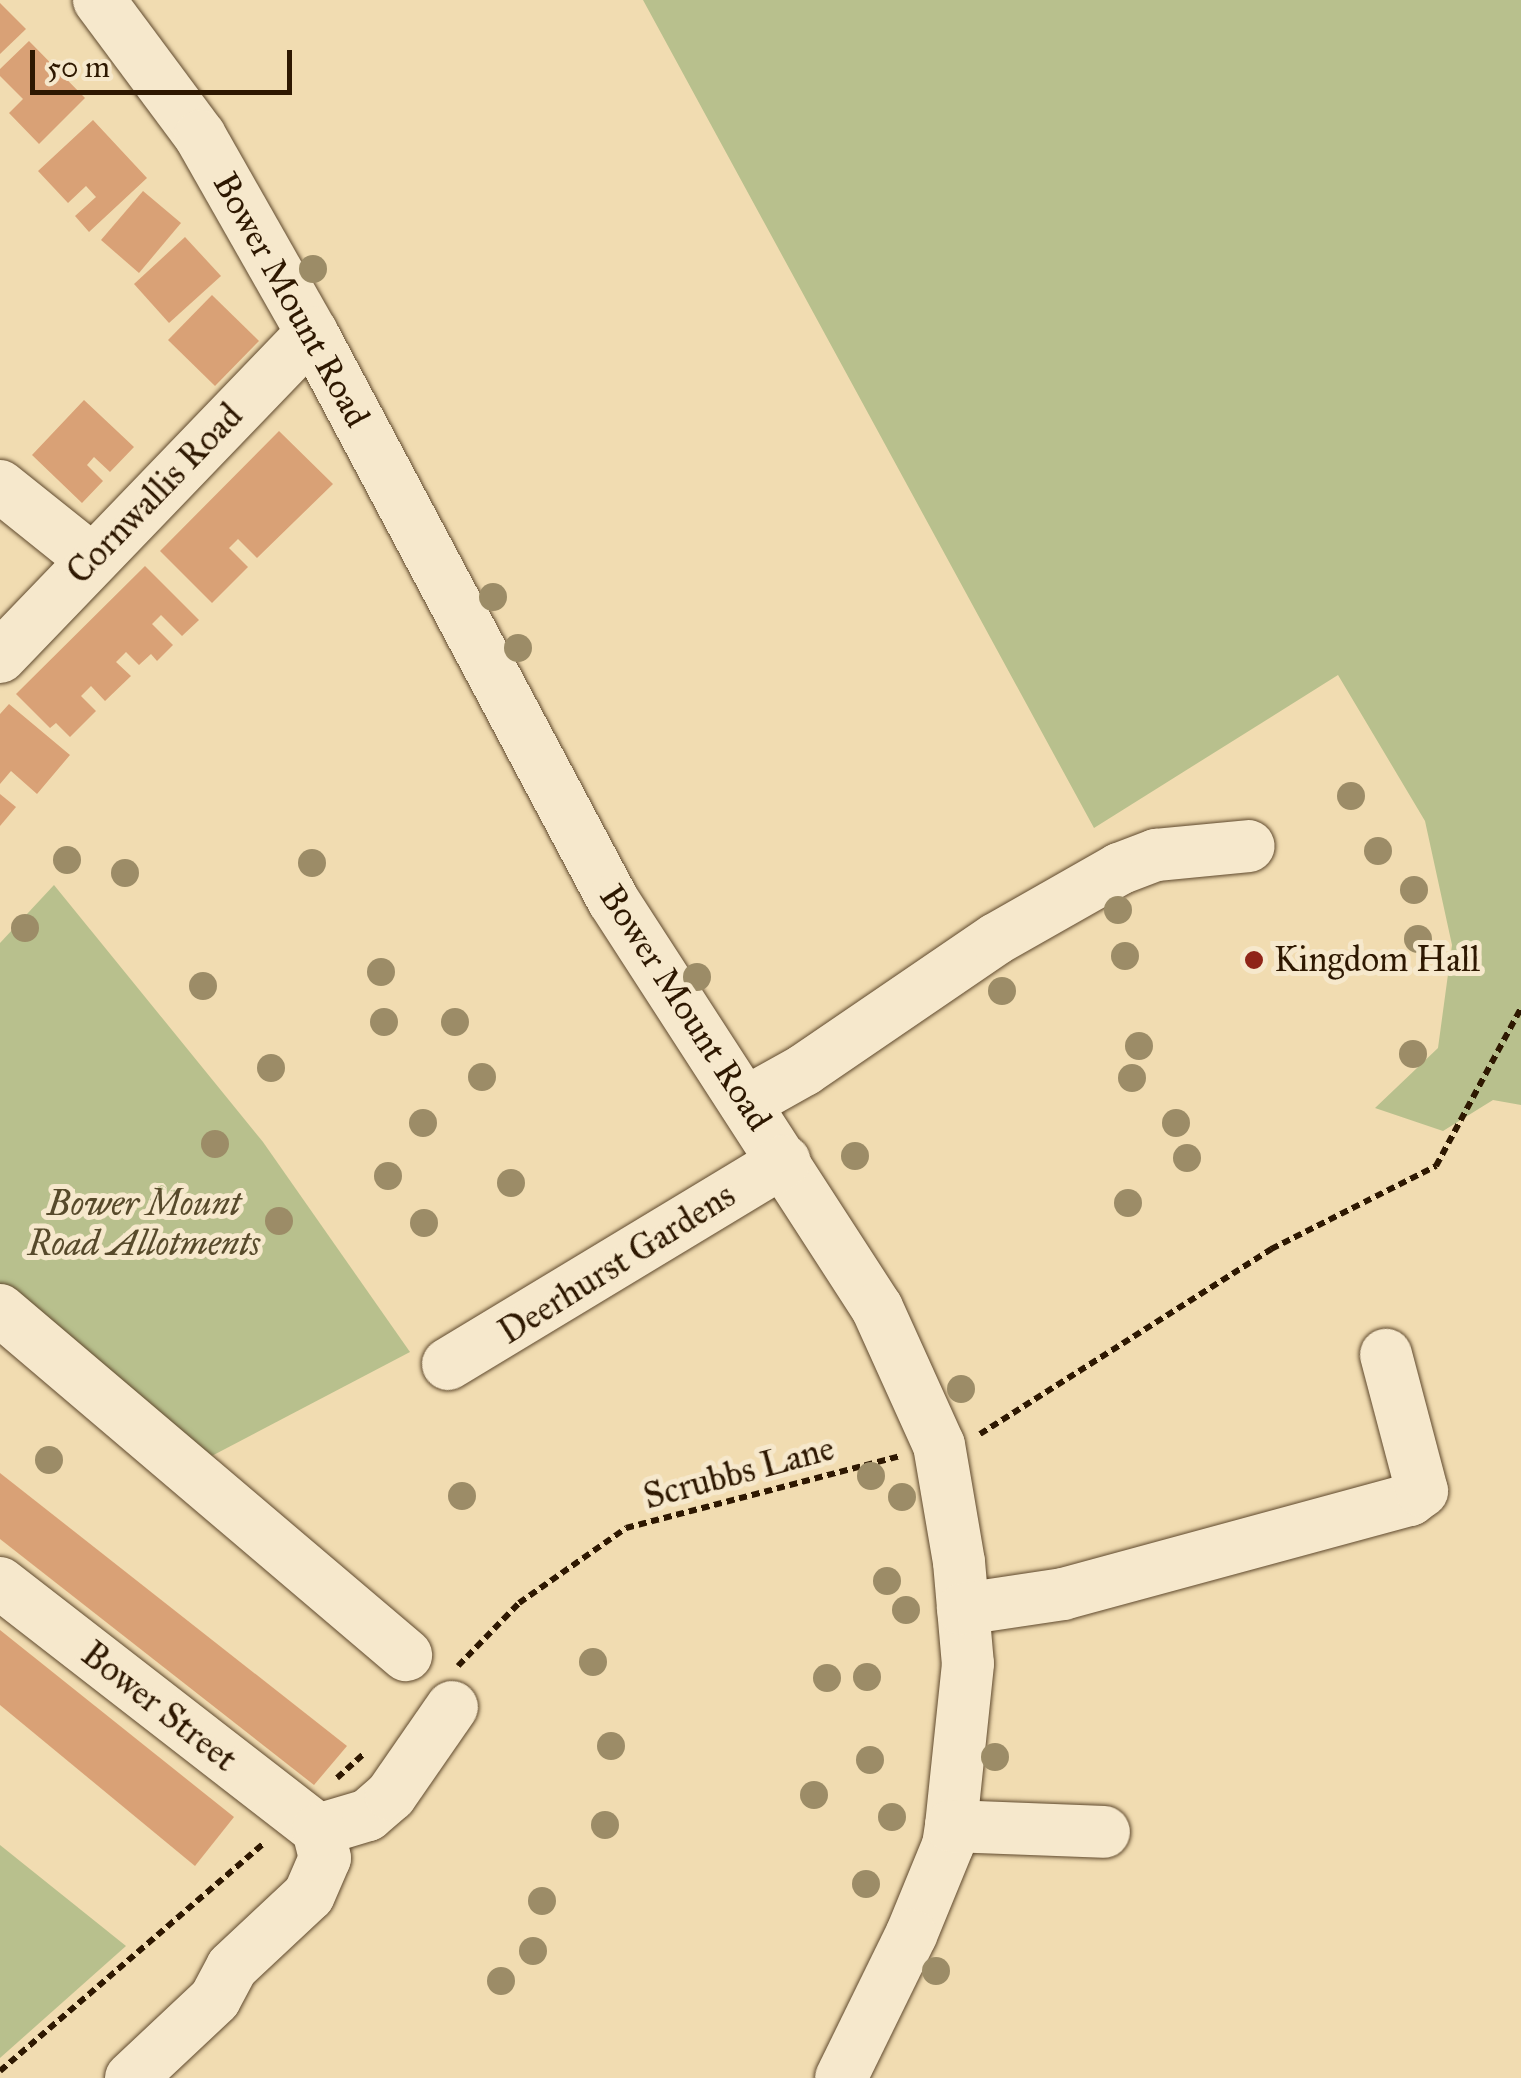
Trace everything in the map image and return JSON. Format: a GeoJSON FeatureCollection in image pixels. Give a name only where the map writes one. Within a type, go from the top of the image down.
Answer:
{"type":"FeatureCollection","features":[{"type":"Feature","properties":{"kind":"street","name":"Bower Mount Road"},"geometry":{"type":"LineString","coordinates":[[99,0],[200,136],[312,333],[613,900],[877,1308],[939,1445],[968,1664],[948,1845],[911,1936],[841,2078]]}},
{"type":"Feature","properties":{"kind":"street","name":"Cornwallis Road"},"geometry":{"type":"LineString","coordinates":[[0,657],[312,333]]}},
{"type":"Feature","properties":{"kind":"street"},"geometry":{"type":"LineString","coordinates":[[0,486],[91,559]]}},
{"type":"Feature","properties":{"kind":"street"},"geometry":{"type":"LineString","coordinates":[[744,1103],[804,1070],[996,939],[1119,869],[1156,855],[1249,846]]}},
{"type":"Feature","properties":{"kind":"street","name":"Deerhurst Gardens"},"geometry":{"type":"LineString","coordinates":[[480,1364],[784,1161]]}},
{"type":"Feature","properties":{"kind":"street"},"geometry":{"type":"LineString","coordinates":[[0,1310],[437,1678],[391,1795],[368,1814],[307,1822],[325,1858],[309,1895],[232,1967],[215,1999],[131,2078]]}},
{"type":"Feature","properties":{"kind":"street"},"geometry":{"type":"LineString","coordinates":[[963,1609],[1063,1594],[1410,1500],[1422,1490],[1386,1355]]}},
{"type":"Feature","properties":{"kind":"street","name":"Bower Street"},"geometry":{"type":"LineString","coordinates":[[0,1583],[307,1822]]}},
{"type":"Feature","properties":{"kind":"street"},"geometry":{"type":"LineString","coordinates":[[950,1826],[1104,1832]]}},
{"type":"Feature","properties":{"kind":"path","name":"Scrubbs Lane"},"geometry":{"type":"LineString","coordinates":[[437,1678],[519,1603],[626,1528],[980,1434],[1271,1249],[1436,1166],[1521,1008]]}},
{"type":"Feature","properties":{"kind":"path"},"geometry":{"type":"LineString","coordinates":[[0,2071],[307,1822],[368,1750]]}},
{"type":"Feature","properties":{"kind":"green space"},"geometry":{"type":"Polygon","coordinates":[[[643,0],[1521,0],[1521,1105],[1493,1100],[1443,1131],[1375,1108],[1438,1048],[1452,945],[1425,821],[1338,675],[1094,828],[643,0]]]}},
{"type":"Feature","properties":{"kind":"green space","name":"Bower Mount Road Allotments"},"geometry":{"type":"Polygon","coordinates":[[[54,885],[263,1142],[410,1352],[204,1460],[0,1292],[0,943],[54,885]]]}},
{"type":"Feature","properties":{"kind":"green space"},"geometry":{"type":"Polygon","coordinates":[[[0,1845],[126,1946],[0,2058],[0,1845]]]}},
{"type":"Feature","properties":{"kind":"building"},"geometry":{"type":"Polygon","coordinates":[[[0,3],[26,29],[0,54],[0,3]]]}},
{"type":"Feature","properties":{"kind":"building"},"geometry":{"type":"Polygon","coordinates":[[[29,41],[85,98],[39,144],[9,113],[23,99],[0,76],[0,69],[29,41]]]}},
{"type":"Feature","properties":{"kind":"building"},"geometry":{"type":"Polygon","coordinates":[[[93,120],[147,178],[89,232],[75,216],[96,197],[86,186],[68,203],[38,171],[93,120]]]}},
{"type":"Feature","properties":{"kind":"building"},"geometry":{"type":"Polygon","coordinates":[[[143,191],[181,223],[139,273],[101,240],[143,191]]]}},
{"type":"Feature","properties":{"kind":"building"},"geometry":{"type":"Polygon","coordinates":[[[185,237],[221,276],[169,323],[134,284],[185,237]]]}},
{"type":"Feature","properties":{"kind":"building"},"geometry":{"type":"Polygon","coordinates":[[[212,295],[259,341],[215,386],[168,340],[212,295]]]}},
{"type":"Feature","properties":{"kind":"building"},"geometry":{"type":"Polygon","coordinates":[[[84,400],[134,447],[110,472],[94,457],[87,465],[103,481],[82,503],[32,455],[84,400]]]}},
{"type":"Feature","properties":{"kind":"building"},"geometry":{"type":"Polygon","coordinates":[[[279,431],[333,484],[257,558],[238,539],[229,548],[248,567],[212,603],[160,551],[279,431]]]}},
{"type":"Feature","properties":{"kind":"building"},"geometry":{"type":"Polygon","coordinates":[[[145,566],[199,620],[182,636],[161,615],[152,624],[173,645],[157,661],[151,654],[139,665],[126,652],[116,662],[131,676],[105,701],[91,686],[81,696],[96,711],[70,737],[56,723],[50,728],[16,694],[145,566]]]}},
{"type":"Feature","properties":{"kind":"building"},"geometry":{"type":"Polygon","coordinates":[[[9,704],[70,755],[37,794],[11,771],[0,784],[0,714],[9,704]]]}},
{"type":"Feature","properties":{"kind":"building"},"geometry":{"type":"Polygon","coordinates":[[[0,794],[16,807],[0,826],[0,794]]]}},
{"type":"Feature","properties":{"kind":"building"},"geometry":{"type":"Polygon","coordinates":[[[0,1473],[347,1746],[314,1785],[0,1539],[0,1473]]]}},
{"type":"Feature","properties":{"kind":"building"},"geometry":{"type":"Polygon","coordinates":[[[0,1630],[234,1817],[195,1866],[0,1705],[0,1630]]]}},
{"type":"Feature","properties":{"kind":"place","name":"Kingdom Hall"},"geometry":{"type":"Point","coordinates":[1254,960]}}]}
